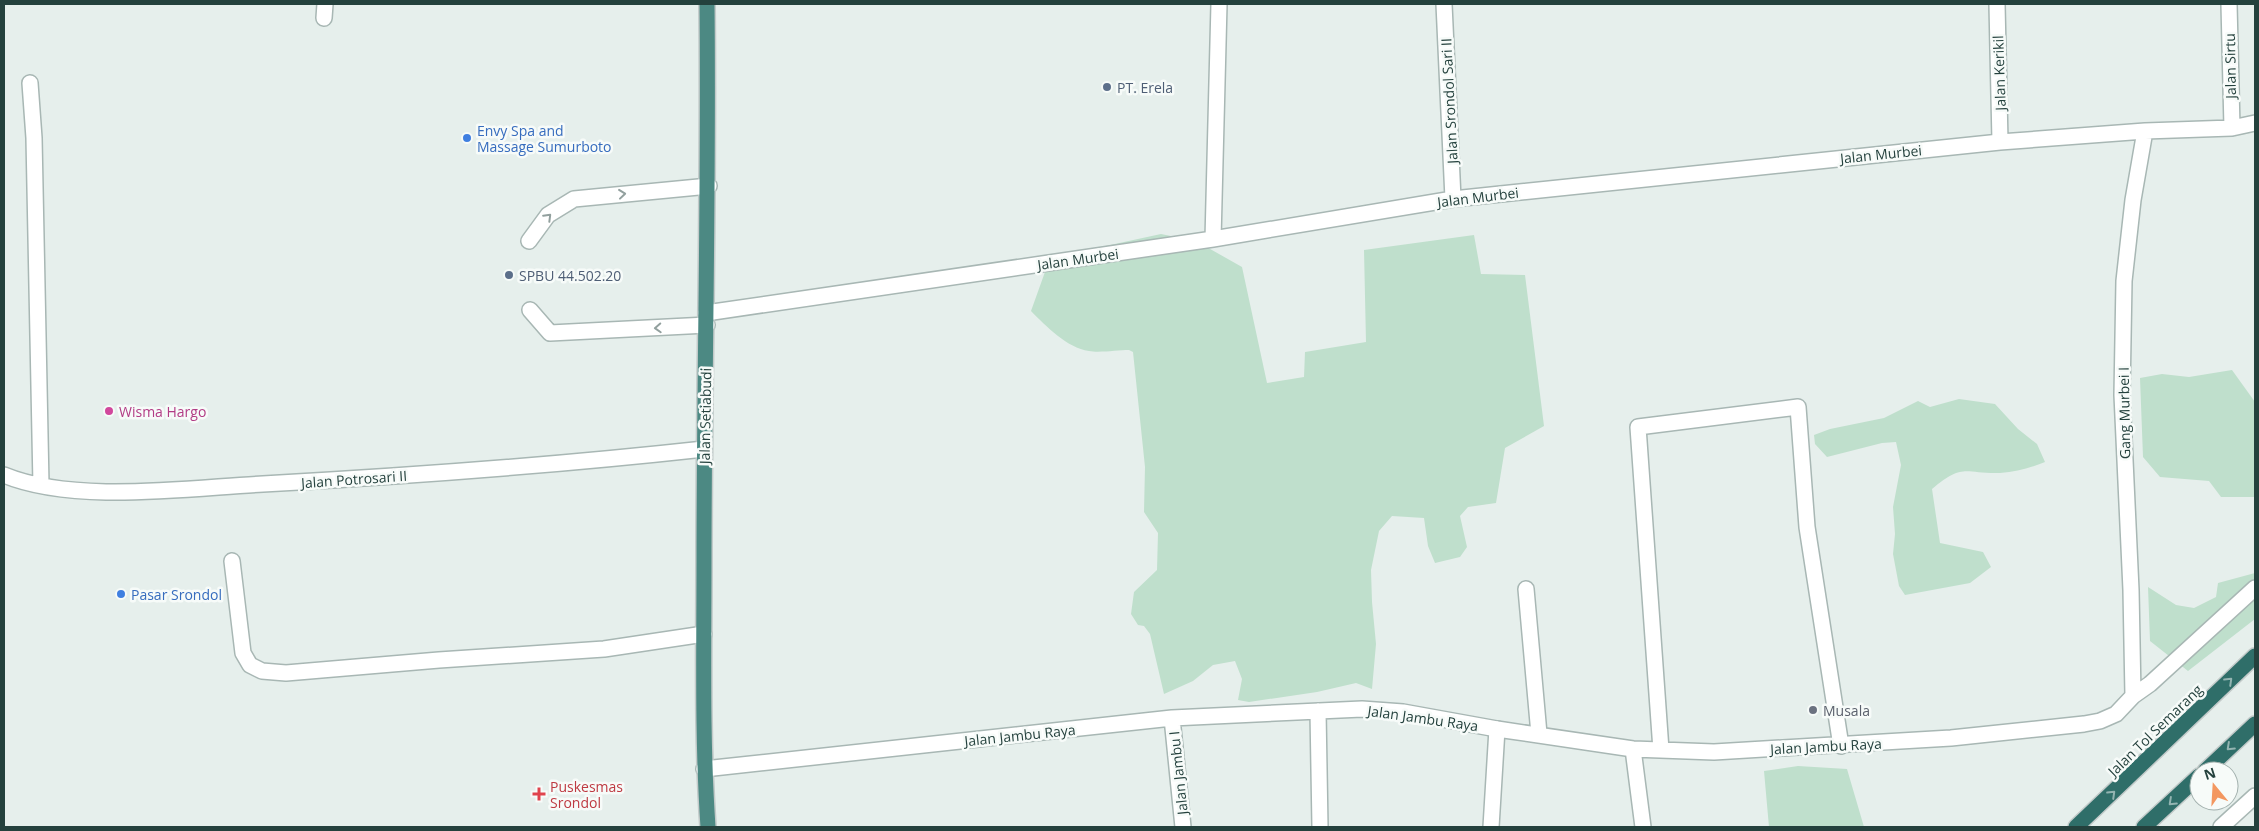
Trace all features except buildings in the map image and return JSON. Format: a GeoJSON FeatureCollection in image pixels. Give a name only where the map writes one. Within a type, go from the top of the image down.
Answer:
{"type":"FeatureCollection","features":[{"type":"Feature","properties":{"kind":"highway","name":"Jalan Setiabudi"},"geometry":{"type":"LineString","coordinates":[[707,4],[709,186],[704,449],[704,769],[708,827]]}},
{"type":"Feature","properties":{"kind":"highway","name":"Jalan Tol Semarang"},"geometry":{"type":"LineString","coordinates":[[2076,827],[2255,656]]}},
{"type":"Feature","properties":{"kind":"highway"},"geometry":{"type":"LineString","coordinates":[[2215,761],[2255,724]]}},
{"type":"Feature","properties":{"kind":"highway"},"geometry":{"type":"LineString","coordinates":[[2144,827],[2189,785]]}},
{"type":"Feature","properties":{"kind":"street"},"geometry":{"type":"LineString","coordinates":[[1213,239],[1219,4]]}},
{"type":"Feature","properties":{"kind":"street","name":"Jalan Srondol Sari II"},"geometry":{"type":"LineString","coordinates":[[1444,4],[1453,199]]}},
{"type":"Feature","properties":{"kind":"street","name":"Jalan Kerikil"},"geometry":{"type":"LineString","coordinates":[[1997,4],[2000,142]]}},
{"type":"Feature","properties":{"kind":"street","name":"Jalan Sirtu"},"geometry":{"type":"LineString","coordinates":[[2229,4],[2232,128]]}},
{"type":"Feature","properties":{"kind":"street"},"geometry":{"type":"LineString","coordinates":[[30,83],[34,138],[41,485]]}},
{"type":"Feature","properties":{"kind":"street","name":"Jalan Murbei"},"geometry":{"type":"LineString","coordinates":[[530,310],[550,333],[706,319],[1453,199],[2000,142],[2144,131],[2232,128],[2255,123]]}},
{"type":"Feature","properties":{"kind":"street","name":"Gang Murbei I"},"geometry":{"type":"LineString","coordinates":[[2133,696],[2131,590],[2122,395],[2124,281],[2133,200],[2144,131]]}},
{"type":"Feature","properties":{"kind":"street"},"geometry":{"type":"LineString","coordinates":[[529,241],[548,214],[574,199],[709,186]]}},
{"type":"Feature","properties":{"kind":"street"},"geometry":{"type":"LineString","coordinates":[[1661,750],[1638,426],[1798,407],[1807,528],[1841,746]]}},
{"type":"Feature","properties":{"kind":"street","name":"Jalan Potrosari II"},"geometry":{"type":"LineString","coordinates":[[4,475],[15,480],[66,489],[129,492],[376,478],[704,449]]}},
{"type":"Feature","properties":{"kind":"street"},"geometry":{"type":"LineString","coordinates":[[232,561],[243,652],[250,665],[271,673],[604,648],[704,634]]}},
{"type":"Feature","properties":{"kind":"street","name":"Jalan Jambu Raya"},"geometry":{"type":"LineString","coordinates":[[704,769],[1172,718],[1362,709],[1402,712],[1497,729],[1633,749],[1714,752],[1841,746],[2084,724],[2100,721],[2116,714],[2133,696],[2150,684],[2255,588]]}},
{"type":"Feature","properties":{"kind":"street"},"geometry":{"type":"LineString","coordinates":[[1526,589],[1539,734]]}},
{"type":"Feature","properties":{"kind":"street"},"geometry":{"type":"LineString","coordinates":[[1318,711],[1320,827]]}},
{"type":"Feature","properties":{"kind":"street","name":"Jalan Jambu I"},"geometry":{"type":"LineString","coordinates":[[1172,718],[1183,827]]}},
{"type":"Feature","properties":{"kind":"street"},"geometry":{"type":"LineString","coordinates":[[1491,827],[1497,729]]}},
{"type":"Feature","properties":{"kind":"street"},"geometry":{"type":"LineString","coordinates":[[1633,749],[1643,827]]}},
{"type":"Feature","properties":{"kind":"street"},"geometry":{"type":"LineString","coordinates":[[2221,827],[2255,796]]}},
{"type":"Feature","properties":{"kind":"green space"},"geometry":{"type":"Polygon","coordinates":[[[1161,234],[1196,241],[1242,267],[1267,383],[1304,377],[1305,352],[1366,342],[1364,250],[1474,235],[1481,274],[1525,275],[1544,426],[1505,448],[1496,503],[1468,507],[1460,516],[1467,547],[1460,557],[1435,563],[1428,546],[1424,518],[1392,516],[1379,531],[1371,570],[1376,644],[1372,689],[1356,683],[1317,692],[1249,702],[1238,700],[1242,679],[1235,661],[1213,665],[1193,681],[1164,694],[1150,634],[1144,626],[1138,625],[1131,614],[1134,592],[1157,570],[1158,533],[1144,512],[1145,467],[1133,352],[1129,350],[1093,352],[1073,346],[1057,336],[1031,311],[1050,258],[1161,234]]]}},
{"type":"Feature","properties":{"kind":"green space"},"geometry":{"type":"Polygon","coordinates":[[[2232,370],[2255,402],[2255,497],[2221,497],[2209,481],[2160,477],[2143,457],[2140,378],[2162,374],[2189,377],[2232,370]]]}},
{"type":"Feature","properties":{"kind":"green space"},"geometry":{"type":"Polygon","coordinates":[[[1959,399],[1995,404],[2018,429],[2037,444],[2045,462],[2023,469],[2000,473],[1958,472],[1932,489],[1940,543],[1983,552],[1991,567],[1970,583],[1905,595],[1899,586],[1893,554],[1895,534],[1893,507],[1901,465],[1896,442],[1882,443],[1827,457],[1815,444],[1814,435],[1830,429],[1884,418],[1918,401],[1930,407],[1959,399]]]}},
{"type":"Feature","properties":{"kind":"green space"},"geometry":{"type":"Polygon","coordinates":[[[2255,573],[2255,619],[2188,671],[2150,641],[2148,587],[2176,605],[2194,608],[2216,597],[2218,583],[2255,573]]]}},
{"type":"Feature","properties":{"kind":"green space"},"geometry":{"type":"Polygon","coordinates":[[[1798,766],[1847,769],[1864,827],[1769,827],[1764,771],[1798,766]]]}},
{"type":"Feature","properties":{"kind":"place","name":"PT. Erela"},"geometry":{"type":"Point","coordinates":[1107,87]}},
{"type":"Feature","properties":{"kind":"place","name":"Envy Spa and Massage Sumurboto"},"geometry":{"type":"Point","coordinates":[467,138]}},
{"type":"Feature","properties":{"kind":"place","name":"SPBU 44.502.20"},"geometry":{"type":"Point","coordinates":[509,275]}},
{"type":"Feature","properties":{"kind":"place","name":"Wisma Hargo"},"geometry":{"type":"Point","coordinates":[109,411]}},
{"type":"Feature","properties":{"kind":"place","name":"Pasar Srondol"},"geometry":{"type":"Point","coordinates":[121,594]}},
{"type":"Feature","properties":{"kind":"place","name":"Musala"},"geometry":{"type":"Point","coordinates":[1813,710]}},
{"type":"Feature","properties":{"kind":"place","name":"Puskesmas Srondol"},"geometry":{"type":"Point","coordinates":[539,794]}}]}
